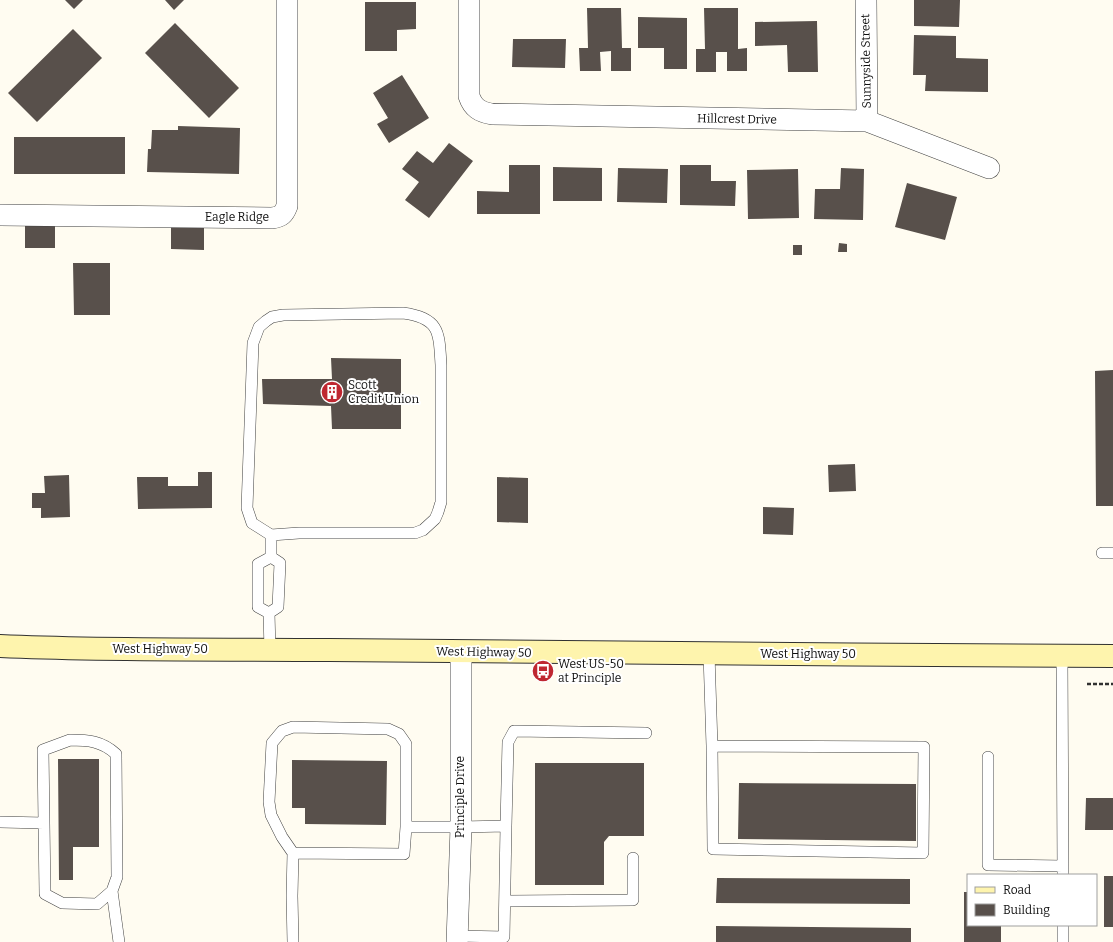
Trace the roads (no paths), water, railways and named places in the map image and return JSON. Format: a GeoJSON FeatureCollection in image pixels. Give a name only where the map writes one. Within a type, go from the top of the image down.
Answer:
{"type":"FeatureCollection","features":[{"type":"Feature","properties":{"kind":"main road","name":"West Highway 50"},"geometry":{"type":"LineString","coordinates":[[0,646],[72,649],[1113,656]]}},
{"type":"Feature","properties":{"kind":"street","name":"Eagle Ridge"},"geometry":{"type":"LineString","coordinates":[[0,214],[279,217],[284,213],[287,206],[287,0]]}},
{"type":"Feature","properties":{"kind":"street","name":"Hillcrest Drive"},"geometry":{"type":"LineString","coordinates":[[469,0],[469,96],[470,101],[478,110],[492,114],[867,121],[988,168]]}},
{"type":"Feature","properties":{"kind":"street","name":"Sunnyside Street"},"geometry":{"type":"LineString","coordinates":[[866,0],[867,121]]}},
{"type":"Feature","properties":{"kind":"street","name":"Principle Drive"},"geometry":{"type":"LineString","coordinates":[[458,939],[461,652]]}},
{"type":"Feature","properties":{"kind":"lane"},"geometry":{"type":"LineString","coordinates":[[403,313],[418,315],[426,319],[433,325],[438,334],[441,365],[441,502],[434,519],[423,530],[416,533],[311,533],[271,535],[252,523],[247,508],[252,352],[253,343],[259,327],[266,320],[272,317],[283,315],[403,313]]}},
{"type":"Feature","properties":{"kind":"lane"},"geometry":{"type":"LineString","coordinates":[[271,535],[271,557]]}},
{"type":"Feature","properties":{"kind":"lane"},"geometry":{"type":"LineString","coordinates":[[269,613],[278,607],[280,563],[271,557]]}},
{"type":"Feature","properties":{"kind":"lane"},"geometry":{"type":"LineString","coordinates":[[269,613],[258,607],[258,564],[271,557]]}},
{"type":"Feature","properties":{"kind":"lane"},"geometry":{"type":"LineString","coordinates":[[269,613],[270,650]]}},
{"type":"Feature","properties":{"kind":"lane"},"geometry":{"type":"LineString","coordinates":[[709,654],[713,850],[923,853],[924,747],[712,746]]}},
{"type":"Feature","properties":{"kind":"lane"},"geometry":{"type":"LineString","coordinates":[[988,757],[988,865],[1063,870],[1062,656]]}},
{"type":"Feature","properties":{"kind":"lane"},"geometry":{"type":"LineString","coordinates":[[293,942],[292,896],[294,853],[282,837],[271,815],[269,802],[272,743],[282,731],[293,727],[388,729],[399,734],[406,744],[406,826],[404,854],[294,853]]}},
{"type":"Feature","properties":{"kind":"lane"},"geometry":{"type":"LineString","coordinates":[[458,939],[508,939],[505,901],[508,742],[514,731],[646,733]]}},
{"type":"Feature","properties":{"kind":"lane"},"geometry":{"type":"LineString","coordinates":[[112,891],[97,904],[62,903],[45,894],[43,750],[70,740],[88,740],[108,747],[116,754],[117,877],[112,891],[119,942]]}},
{"type":"Feature","properties":{"kind":"lane"},"geometry":{"type":"LineString","coordinates":[[0,822],[44,823]]}},
{"type":"Feature","properties":{"kind":"lane"},"geometry":{"type":"LineString","coordinates":[[406,826],[506,826]]}},
{"type":"Feature","properties":{"kind":"lane"},"geometry":{"type":"LineString","coordinates":[[505,901],[633,900],[633,858]]}},
{"type":"Feature","properties":{"kind":"lane"},"geometry":{"type":"LineString","coordinates":[[1063,926],[1064,942]]}},
{"type":"Feature","properties":{"kind":"place","name":"Scott Credit Union"},"geometry":{"type":"Point","coordinates":[332,392]}},
{"type":"Feature","properties":{"kind":"place","name":"West US-50 at Principle"},"geometry":{"type":"Point","coordinates":[543,671]}}]}
